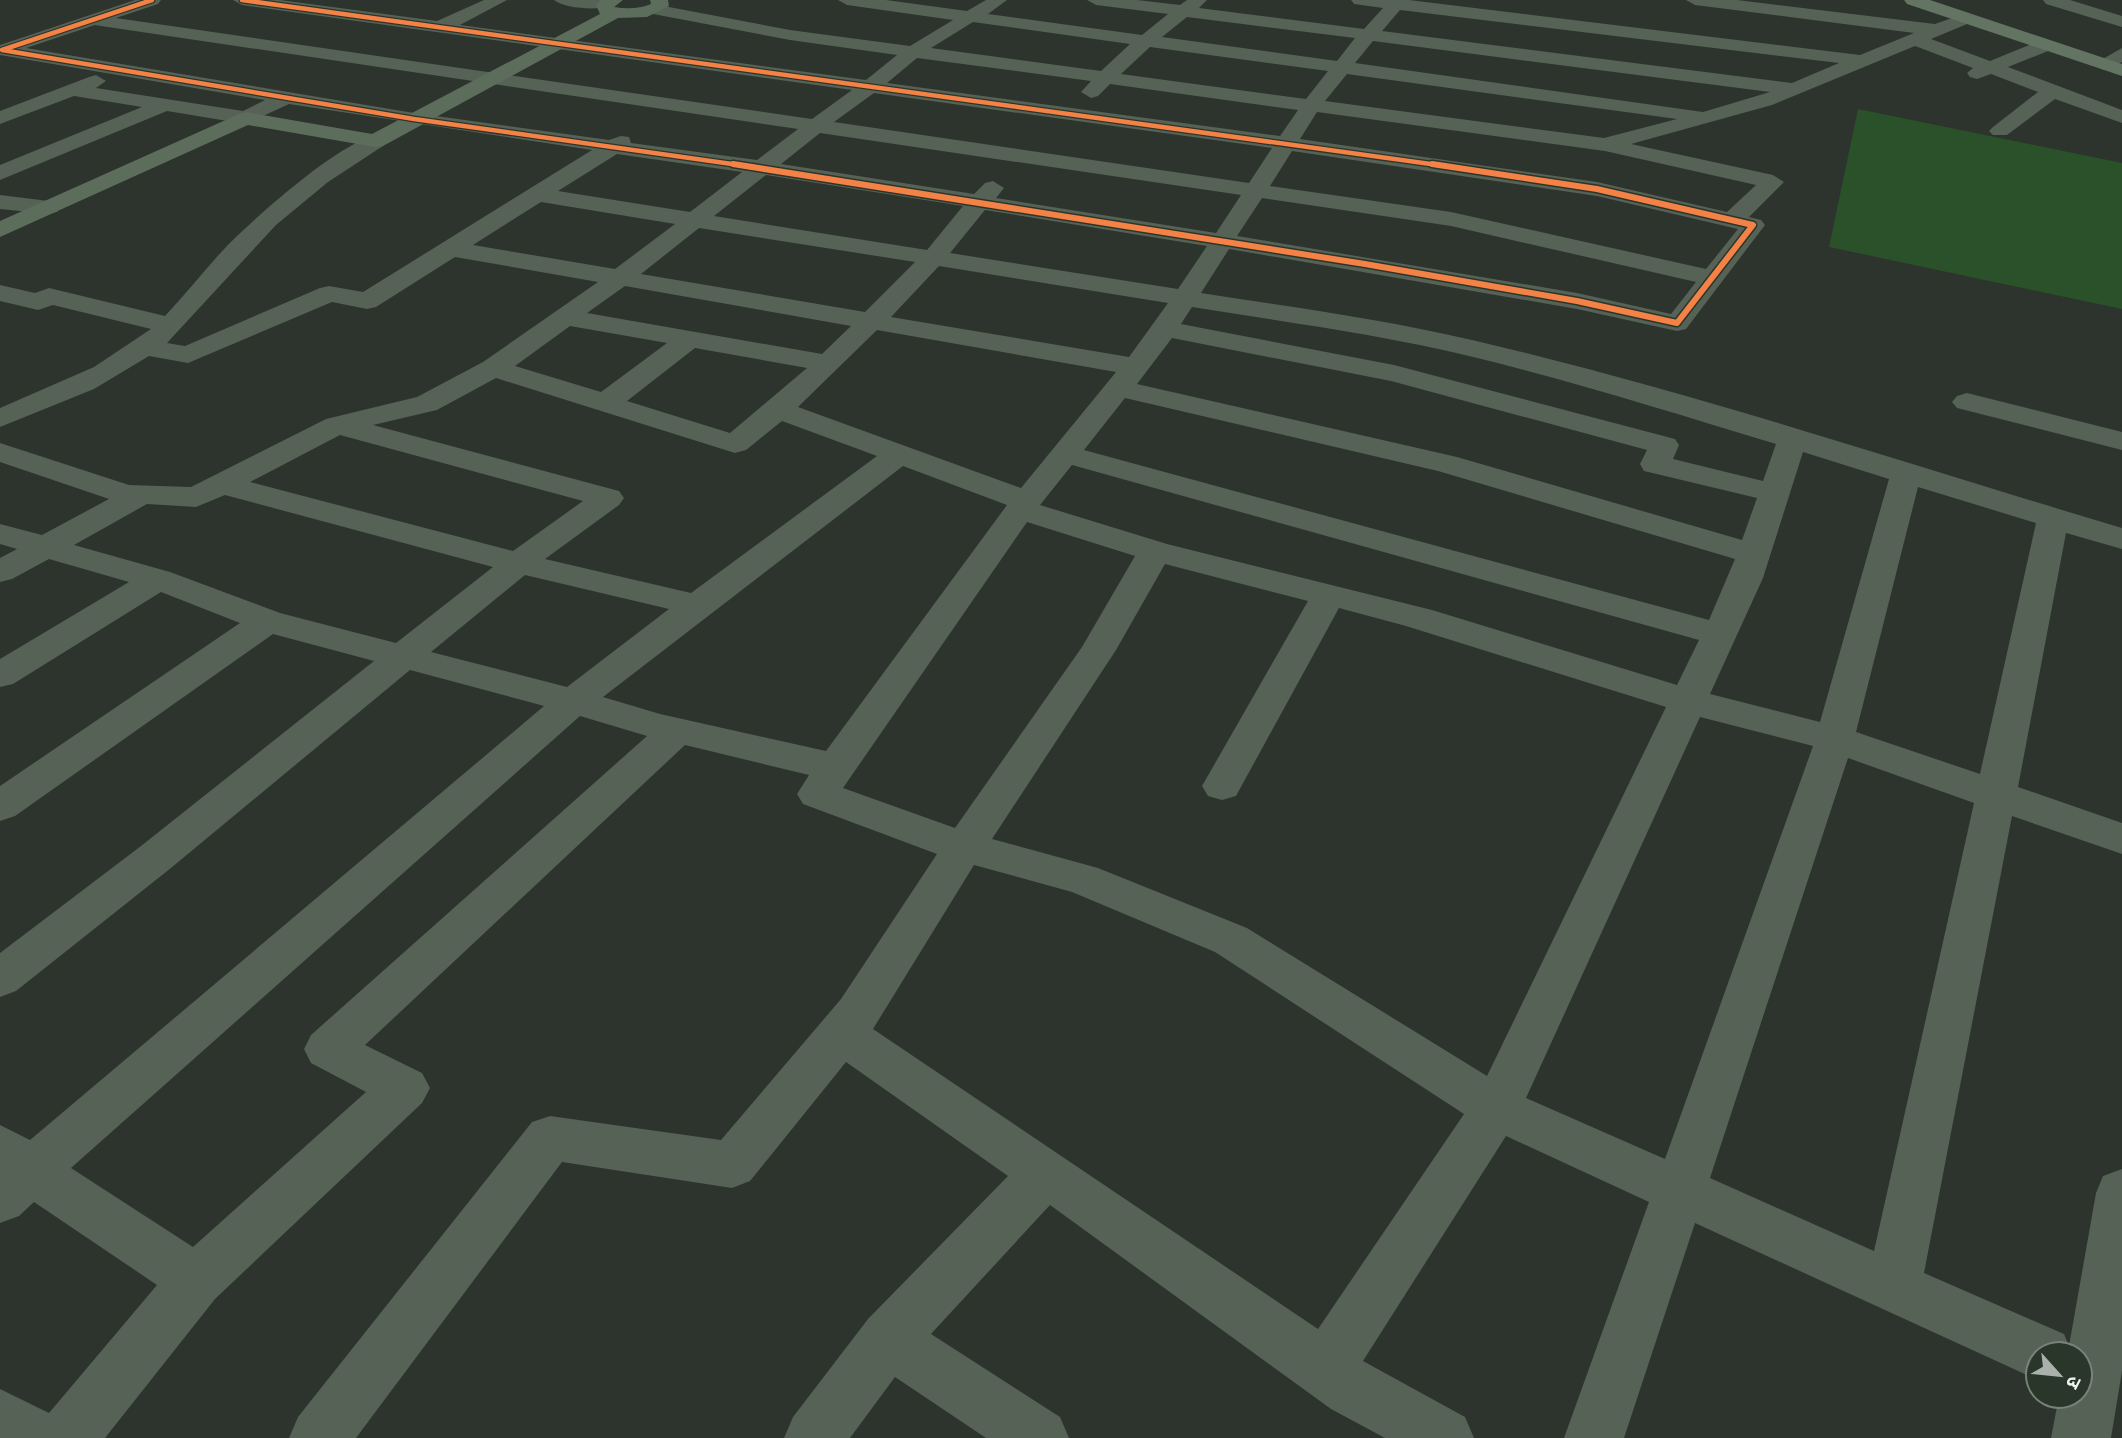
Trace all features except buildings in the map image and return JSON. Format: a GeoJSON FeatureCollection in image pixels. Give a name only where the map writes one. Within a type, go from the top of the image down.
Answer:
{"type":"FeatureCollection","features":[{"type":"Feature","properties":{"kind":"main road"},"geometry":{"type":"LineString","coordinates":[[1913,0],[2113,67]]}},
{"type":"Feature","properties":{"kind":"street"},"geometry":{"type":"LineString","coordinates":[[1,50],[152,0]]}},
{"type":"Feature","properties":{"kind":"street"},"geometry":{"type":"LineString","coordinates":[[1,50],[414,119],[764,169],[1222,241],[1497,287],[1678,323],[1753,225],[1597,189],[873,85],[556,43],[294,3],[242,0]]}},
{"type":"Feature","properties":{"kind":"street"},"geometry":{"type":"LineString","coordinates":[[0,230],[498,0]]}},
{"type":"Feature","properties":{"kind":"street"},"geometry":{"type":"LineString","coordinates":[[564,0],[612,5],[656,5],[790,35],[1604,145],[1773,182],[1732,220]]}},
{"type":"Feature","properties":{"kind":"street"},"geometry":{"type":"LineString","coordinates":[[0,452],[126,494],[196,497],[337,425],[427,404],[493,368],[621,277],[695,218],[764,169],[818,124],[873,85],[912,51],[998,0]]}},
{"type":"Feature","properties":{"kind":"street"},"geometry":{"type":"LineString","coordinates":[[1096,0],[1381,10],[1912,62]]}},
{"type":"Feature","properties":{"kind":"street"},"geometry":{"type":"LineString","coordinates":[[1695,0],[1939,30]]}},
{"type":"Feature","properties":{"kind":"street"},"geometry":{"type":"LineString","coordinates":[[1604,145],[1709,117],[1793,89],[1939,30],[1978,0]]}},
{"type":"Feature","properties":{"kind":"street"},"geometry":{"type":"LineString","coordinates":[[2052,0],[2122,22]]}},
{"type":"Feature","properties":{"kind":"street"},"geometry":{"type":"LineString","coordinates":[[0,118],[294,3]]}},
{"type":"Feature","properties":{"kind":"street"},"geometry":{"type":"LineString","coordinates":[[0,418],[63,395],[116,366],[143,347],[170,325],[237,250],[337,163],[556,43],[612,5]]}},
{"type":"Feature","properties":{"kind":"street"},"geometry":{"type":"LineString","coordinates":[[493,368],[734,444],[779,410],[829,365],[932,258],[978,202],[1104,78],[1191,5]]}},
{"type":"Feature","properties":{"kind":"street"},"geometry":{"type":"LineString","coordinates":[[143,347],[188,355],[329,294],[367,301],[790,35],[841,7],[967,17],[1709,117]]}},
{"type":"Feature","properties":{"kind":"street"},"geometry":{"type":"LineString","coordinates":[[1381,10],[1342,67],[1310,107],[1175,313],[1127,378],[1023,505],[817,794],[964,847],[1083,878],[1231,940],[1496,1108],[1894,1287],[2024,1340]]}},
{"type":"Feature","properties":{"kind":"street"},"geometry":{"type":"LineString","coordinates":[[1381,10],[1793,89]]}},
{"type":"Feature","properties":{"kind":"street"},"geometry":{"type":"LineString","coordinates":[[94,19],[1451,219],[1712,278]]}},
{"type":"Feature","properties":{"kind":"street"},"geometry":{"type":"LineString","coordinates":[[1721,22],[1907,42],[1980,71],[2082,102]]}},
{"type":"Feature","properties":{"kind":"street"},"geometry":{"type":"LineString","coordinates":[[1980,71],[2046,45]]}},
{"type":"Feature","properties":{"kind":"street"},"geometry":{"type":"LineString","coordinates":[[2113,67],[2122,54]]}},
{"type":"Feature","properties":{"kind":"street"},"geometry":{"type":"LineString","coordinates":[[1936,68],[1980,71],[2122,117]]}},
{"type":"Feature","properties":{"kind":"street"},"geometry":{"type":"LineString","coordinates":[[72,90],[374,141]]}},
{"type":"Feature","properties":{"kind":"street"},"geometry":{"type":"LineString","coordinates":[[2000,131],[2049,94]]}},
{"type":"Feature","properties":{"kind":"street"},"geometry":{"type":"LineString","coordinates":[[0,173],[165,105]]}},
{"type":"Feature","properties":{"kind":"street"},"geometry":{"type":"LineString","coordinates":[[539,195],[932,258],[1175,313],[1664,445],[1655,464],[1774,494]]}},
{"type":"Feature","properties":{"kind":"street"},"geometry":{"type":"LineString","coordinates":[[0,202],[49,207]]}},
{"type":"Feature","properties":{"kind":"street"},"geometry":{"type":"LineString","coordinates":[[1497,287],[1541,240]]}},
{"type":"Feature","properties":{"kind":"street"},"geometry":{"type":"LineString","coordinates":[[453,249],[870,321],[1127,378],[1446,464],[1754,554]]}},
{"type":"Feature","properties":{"kind":"street"},"geometry":{"type":"LineString","coordinates":[[0,293],[38,302],[49,296],[170,325]]}},
{"type":"Feature","properties":{"kind":"street"},"geometry":{"type":"LineString","coordinates":[[1175,313],[1415,337],[1609,384],[2122,540]]}},
{"type":"Feature","properties":{"kind":"street"},"geometry":{"type":"LineString","coordinates":[[564,317],[829,365]]}},
{"type":"Feature","properties":{"kind":"street"},"geometry":{"type":"LineString","coordinates":[[1394,373],[1415,337]]}},
{"type":"Feature","properties":{"kind":"street"},"geometry":{"type":"LineString","coordinates":[[605,403],[690,340]]}},
{"type":"Feature","properties":{"kind":"street"},"geometry":{"type":"LineString","coordinates":[[1967,402],[2122,441]]}},
{"type":"Feature","properties":{"kind":"street"},"geometry":{"type":"LineString","coordinates":[[779,410],[900,454],[1023,505],[1155,551],[1419,618],[1688,701],[1835,739],[2122,839]]}},
{"type":"Feature","properties":{"kind":"street"},"geometry":{"type":"LineString","coordinates":[[0,978],[156,857],[518,563],[608,498],[337,425]]}},
{"type":"Feature","properties":{"kind":"street"},"geometry":{"type":"LineString","coordinates":[[1325,1368],[1496,1108],[1719,634],[1754,554],[1792,441]]}},
{"type":"Feature","properties":{"kind":"street"},"geometry":{"type":"LineString","coordinates":[[196,1280],[10,1173],[573,701],[900,454]]}},
{"type":"Feature","properties":{"kind":"street"},"geometry":{"type":"LineString","coordinates":[[1065,454],[1719,634]]}},
{"type":"Feature","properties":{"kind":"street"},"geometry":{"type":"LineString","coordinates":[[1594,1438],[1835,739],[1906,473]]}},
{"type":"Feature","properties":{"kind":"street"},"geometry":{"type":"LineString","coordinates":[[222,484],[518,563],[697,605]]}},
{"type":"Feature","properties":{"kind":"street"},"geometry":{"type":"LineString","coordinates":[[0,572],[142,494]]}},
{"type":"Feature","properties":{"kind":"street"},"geometry":{"type":"LineString","coordinates":[[1894,1287],[2053,518]]}},
{"type":"Feature","properties":{"kind":"street"},"geometry":{"type":"LineString","coordinates":[[0,534],[158,579],[267,621],[677,731],[835,767]]}},
{"type":"Feature","properties":{"kind":"street"},"geometry":{"type":"LineString","coordinates":[[319,1438],[550,1138],[732,1165],[858,1013],[964,847],[1098,650],[1155,551]]}},
{"type":"Feature","properties":{"kind":"street"},"geometry":{"type":"LineString","coordinates":[[0,675],[158,579]]}},
{"type":"Feature","properties":{"kind":"street"},"geometry":{"type":"LineString","coordinates":[[1222,786],[1329,595]]}},
{"type":"Feature","properties":{"kind":"street"},"geometry":{"type":"LineString","coordinates":[[0,806],[267,621]]}},
{"type":"Feature","properties":{"kind":"street"},"geometry":{"type":"LineString","coordinates":[[67,1438],[196,1280],[405,1088],[328,1049],[677,731]]}},
{"type":"Feature","properties":{"kind":"street"},"geometry":{"type":"LineString","coordinates":[[842,1033],[1352,1388],[1444,1438]]}},
{"type":"Feature","properties":{"kind":"street"},"geometry":{"type":"LineString","coordinates":[[814,1438],[888,1339],[1046,1173]]}},
{"type":"Feature","properties":{"kind":"street"},"geometry":{"type":"LineString","coordinates":[[2092,1340],[2122,1193]]}},
{"type":"Feature","properties":{"kind":"street"},"geometry":{"type":"LineString","coordinates":[[888,1339],[1039,1438]]}},
{"type":"Feature","properties":{"kind":"street"},"geometry":{"type":"LineString","coordinates":[[2081,1438],[2083,1410]]}},
{"type":"Feature","properties":{"kind":"street"},"geometry":{"type":"LineString","coordinates":[[0,1419],[34,1438]]}},
{"type":"Feature","properties":{"kind":"green space"},"geometry":{"type":"Polygon","coordinates":[[[1858,109],[2122,163],[2122,309],[1829,247],[1858,109]]]}},
{"type":"Feature","properties":{"kind":"cycle path"},"geometry":{"type":"LineString","coordinates":[[152,0],[2,50],[414,119],[799,173],[1365,264],[1577,301],[1677,323],[1753,225],[1597,189],[1499,173],[242,0]]}}]}
